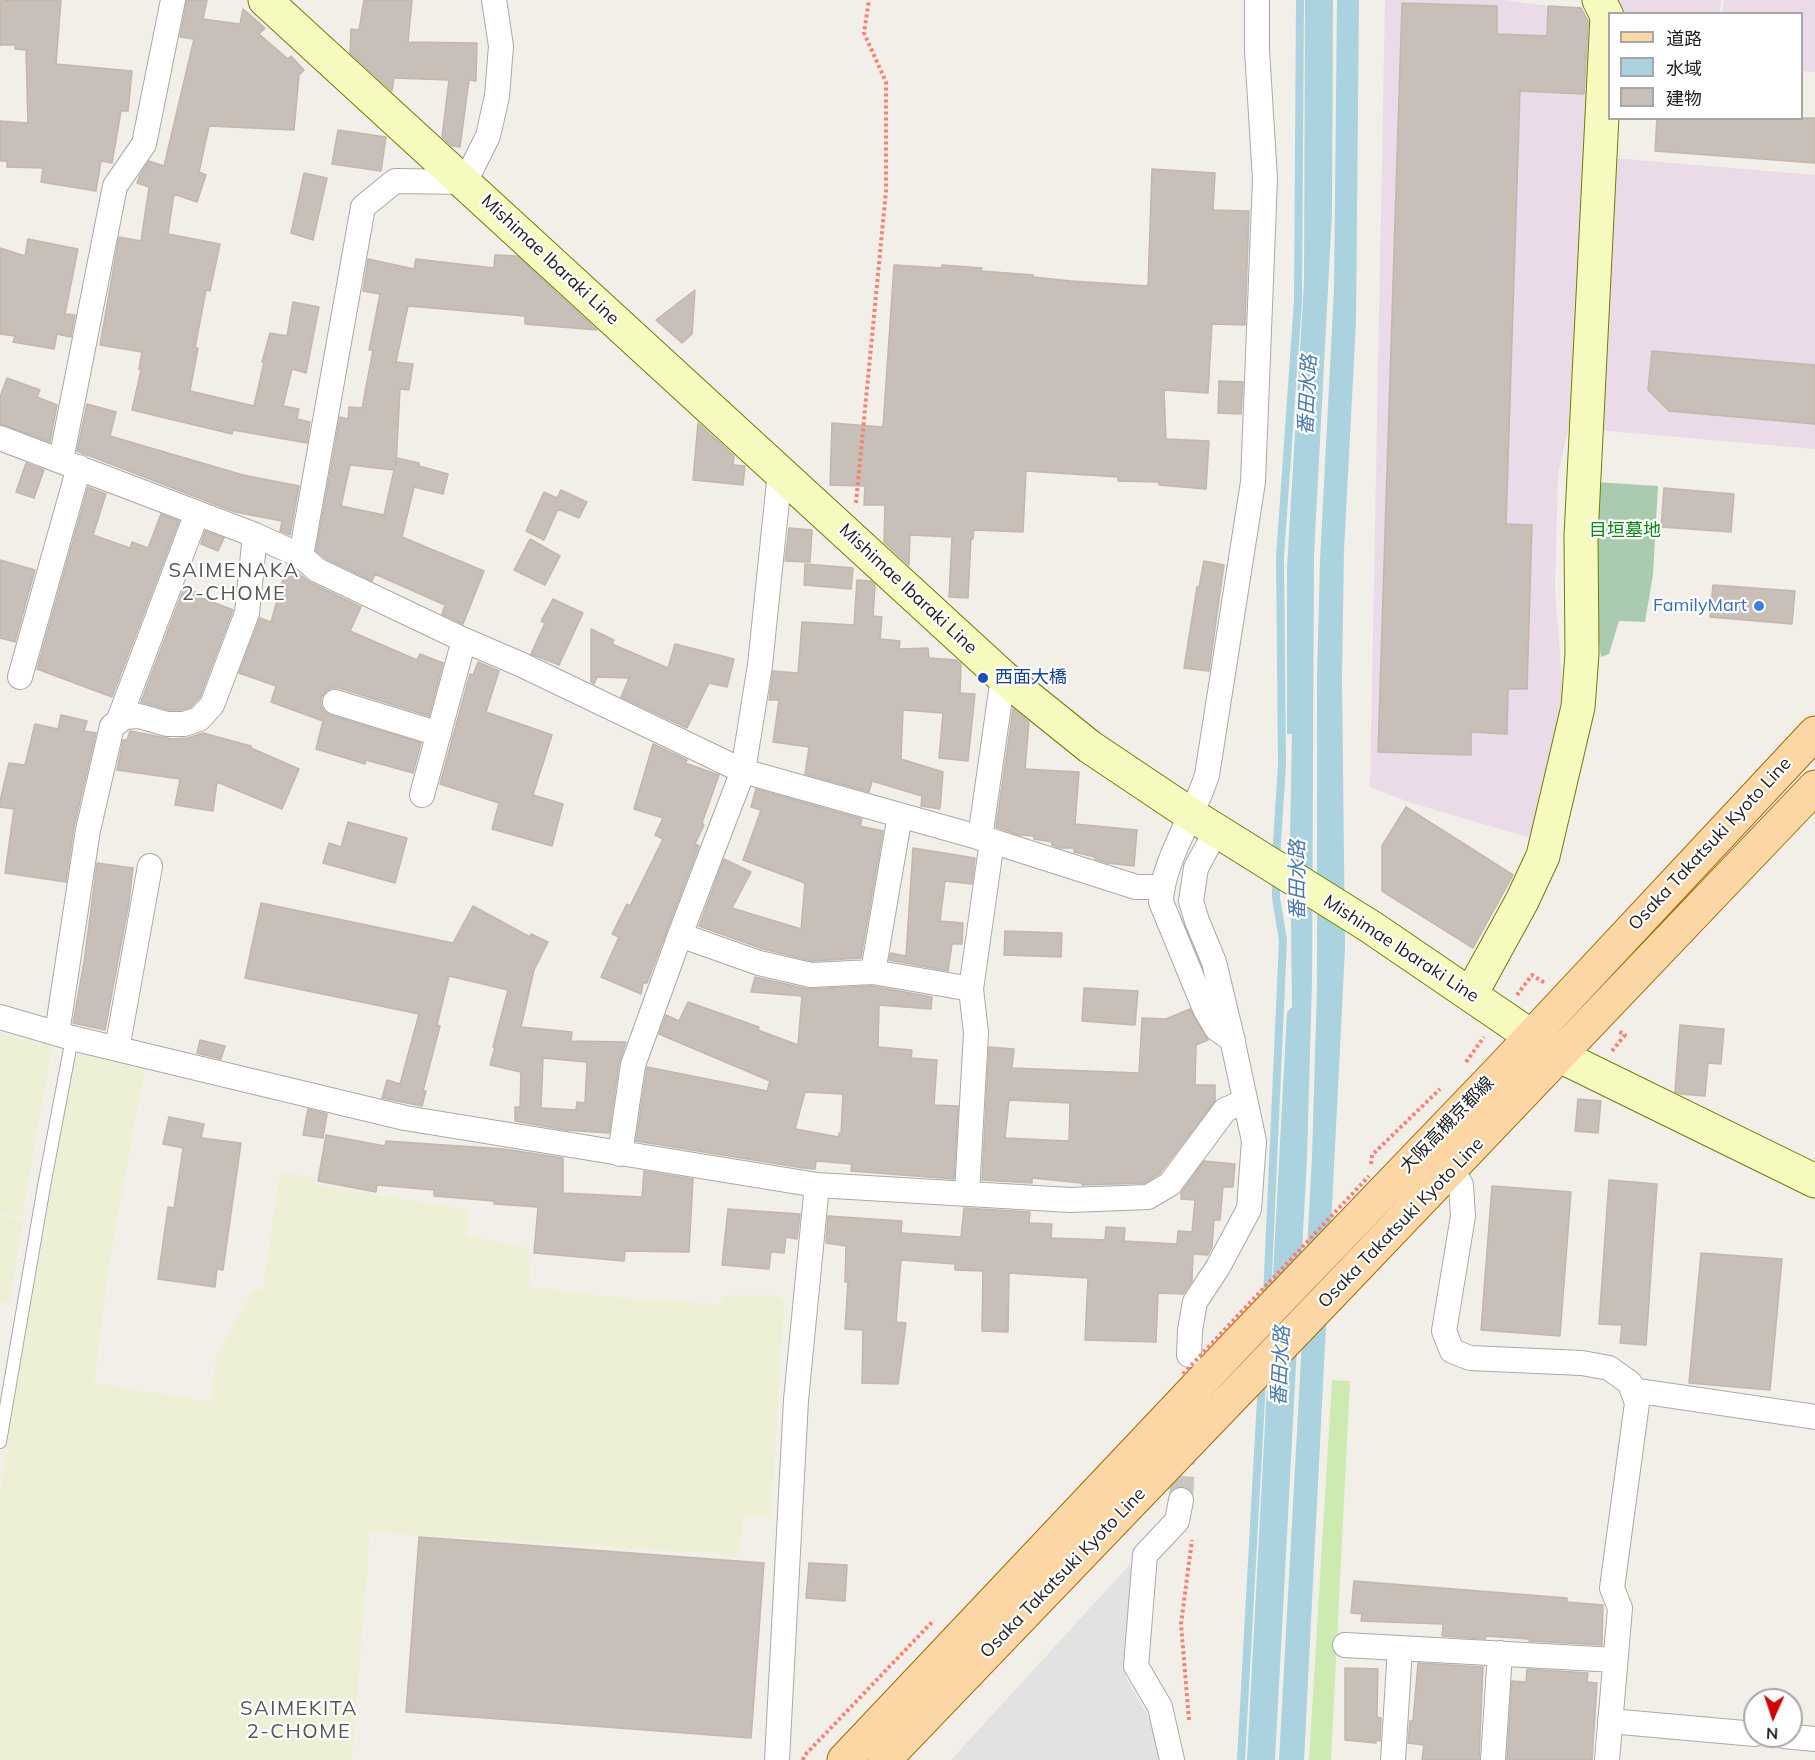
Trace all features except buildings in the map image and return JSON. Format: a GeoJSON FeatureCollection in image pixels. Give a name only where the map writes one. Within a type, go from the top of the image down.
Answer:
{"type":"FeatureCollection","features":[{"type":"Feature","properties":{"kind":"main road","name":"Mishimae Ibaraki Line"},"geometry":{"type":"LineString","coordinates":[[265,0],[1004,677],[1090,747],[1203,822],[1371,927],[1560,1056],[1815,1181]]}},
{"type":"Feature","properties":{"kind":"main road"},"geometry":{"type":"LineString","coordinates":[[1471,994],[1544,856],[1578,707],[1582,654],[1581,536],[1607,16],[1599,0]]}},
{"type":"Feature","properties":{"kind":"main road","name":"Osaka Takatsuki Kyoto Line"},"geometry":{"type":"LineString","coordinates":[[1532,1035],[1815,733]]}},
{"type":"Feature","properties":{"kind":"main road","name":"Osaka Takatsuki Kyoto Line"},"geometry":{"type":"LineString","coordinates":[[884,1760],[1228,1400],[1353,1274],[1815,787]]}},
{"type":"Feature","properties":{"kind":"main road","name":"大阪高槻京都線"},"geometry":{"type":"LineString","coordinates":[[1361,1215],[1532,1035]]}},
{"type":"Feature","properties":{"kind":"main road","name":"Osaka Takatsuki Kyoto Line"},"geometry":{"type":"LineString","coordinates":[[844,1760],[1361,1215]]}},
{"type":"Feature","properties":{"kind":"street"},"geometry":{"type":"LineString","coordinates":[[20,677],[70,464],[115,186],[144,144],[173,0]]}},
{"type":"Feature","properties":{"kind":"street"},"geometry":{"type":"LineString","coordinates":[[302,556],[363,207],[395,181],[465,182],[488,136],[497,96],[501,46],[494,0]]}},
{"type":"Feature","properties":{"kind":"street"},"geometry":{"type":"LineString","coordinates":[[1186,1365],[1195,1302],[1218,1267],[1249,1209],[1254,1141],[1214,962],[1191,901],[1203,822],[1199,800],[1207,775],[1253,482],[1265,179],[1257,50],[1257,0]]}},
{"type":"Feature","properties":{"kind":"street"},"geometry":{"type":"LineString","coordinates":[[0,438],[255,535],[302,556],[317,570],[743,771],[986,839],[1136,887],[1162,887]]}},
{"type":"Feature","properties":{"kind":"street"},"geometry":{"type":"LineString","coordinates":[[621,1154],[633,1065],[743,771],[760,665],[780,472]]}},
{"type":"Feature","properties":{"kind":"street"},"geometry":{"type":"LineString","coordinates":[[118,722],[197,513]]}},
{"type":"Feature","properties":{"kind":"street"},"geometry":{"type":"LineString","coordinates":[[65,1036],[88,830],[112,726],[124,717],[139,716],[167,723],[184,724],[199,719],[212,705],[247,613],[255,535]]}},
{"type":"Feature","properties":{"kind":"street"},"geometry":{"type":"LineString","coordinates":[[422,795],[464,640]]}},
{"type":"Feature","properties":{"kind":"street"},"geometry":{"type":"LineString","coordinates":[[967,1193],[976,1033],[971,989],[1004,677]]}},
{"type":"Feature","properties":{"kind":"street"},"geometry":{"type":"LineString","coordinates":[[335,702],[439,734]]}},
{"type":"Feature","properties":{"kind":"street"},"geometry":{"type":"LineString","coordinates":[[873,972],[900,815]]}},
{"type":"Feature","properties":{"kind":"street"},"geometry":{"type":"LineString","coordinates":[[1203,822],[1162,887],[1161,902],[1206,1009],[1217,1029],[1233,1040]]}},
{"type":"Feature","properties":{"kind":"street"},"geometry":{"type":"LineString","coordinates":[[117,1049],[150,866]]}},
{"type":"Feature","properties":{"kind":"street"},"geometry":{"type":"LineString","coordinates":[[680,935],[759,963],[811,975],[873,972],[971,989]]}},
{"type":"Feature","properties":{"kind":"street"},"geometry":{"type":"LineString","coordinates":[[0,1017],[117,1049],[405,1118],[817,1185],[1070,1200],[1148,1197],[1170,1184],[1225,1110],[1245,1101]]}},
{"type":"Feature","properties":{"kind":"street"},"geometry":{"type":"LineString","coordinates":[[1452,1170],[1461,1185],[1463,1216],[1444,1331],[1452,1351],[1470,1358],[1582,1363],[1609,1368],[1630,1383],[1636,1403],[1612,1588],[1620,1608],[1607,1760]]}},
{"type":"Feature","properties":{"kind":"street"},"geometry":{"type":"LineString","coordinates":[[777,1760],[796,1400],[817,1185]]}},
{"type":"Feature","properties":{"kind":"street"},"geometry":{"type":"LineString","coordinates":[[1632,1390],[1815,1417]]}},
{"type":"Feature","properties":{"kind":"street"},"geometry":{"type":"LineString","coordinates":[[1172,1760],[1160,1707],[1136,1666],[1145,1555],[1177,1521],[1181,1500]]}},
{"type":"Feature","properties":{"kind":"street"},"geometry":{"type":"LineString","coordinates":[[1345,1645],[1616,1659]]}},
{"type":"Feature","properties":{"kind":"street"},"geometry":{"type":"LineString","coordinates":[[1393,1760],[1400,1648]]}},
{"type":"Feature","properties":{"kind":"street"},"geometry":{"type":"LineString","coordinates":[[1493,1760],[1500,1653]]}},
{"type":"Feature","properties":{"kind":"street"},"geometry":{"type":"LineString","coordinates":[[1610,1721],[1743,1733]]}},
{"type":"Feature","properties":{"kind":"lane"},"geometry":{"type":"LineString","coordinates":[[0,1442],[42,1198],[65,1036]]}},
{"type":"Feature","properties":{"kind":"path"},"geometry":{"type":"LineString","coordinates":[[853,539],[886,191],[886,82],[864,33],[869,0]]}},
{"type":"Feature","properties":{"kind":"path"},"geometry":{"type":"LineString","coordinates":[[1516,996],[1532,975]]}},
{"type":"Feature","properties":{"kind":"path"},"geometry":{"type":"LineString","coordinates":[[1608,1056],[1625,1035]]}},
{"type":"Feature","properties":{"kind":"path"},"geometry":{"type":"LineString","coordinates":[[1464,1065],[1476,1048]]}},
{"type":"Feature","properties":{"kind":"path"},"geometry":{"type":"LineString","coordinates":[[1186,1365],[1370,1176],[1372,1155],[1447,1081]]}},
{"type":"Feature","properties":{"kind":"path"},"geometry":{"type":"LineString","coordinates":[[1190,1729],[1180,1624],[1193,1532]]}},
{"type":"Feature","properties":{"kind":"shaded area"},"geometry":{"type":"Polygon","coordinates":[[[1385,0],[1505,0],[1579,10],[1591,21],[1572,412],[1558,475],[1555,589],[1563,694],[1561,716],[1531,838],[1411,803],[1370,787],[1385,0]]]}},
{"type":"Feature","properties":{"kind":"shaded area"},"geometry":{"type":"Polygon","coordinates":[[[1604,0],[1721,0],[1720,12],[1611,12],[1604,0]]]}},
{"type":"Feature","properties":{"kind":"shaded area"},"geometry":{"type":"Polygon","coordinates":[[[1724,0],[1815,0],[1815,72],[1803,71],[1803,12],[1722,12],[1724,0]]]}},
{"type":"Feature","properties":{"kind":"shaded area"},"geometry":{"type":"Polygon","coordinates":[[[1613,158],[1815,175],[1815,449],[1596,430],[1613,158]]]}},
{"type":"Feature","properties":{"kind":"shaded area"},"geometry":{"type":"Polygon","coordinates":[[[1134,1560],[1125,1662],[1126,1678],[1152,1723],[1158,1744],[1159,1760],[951,1760],[1134,1560]]]}},
{"type":"Feature","properties":{"kind":"green space","name":"目垣墓地"},"geometry":{"type":"Polygon","coordinates":[[[1596,482],[1658,486],[1653,575],[1645,622],[1619,621],[1609,654],[1601,657],[1593,590],[1596,482]]]}},
{"type":"Feature","properties":{"kind":"green space"},"geometry":{"type":"Polygon","coordinates":[[[0,1033],[52,1047],[22,1217],[0,1213],[0,1033]]]}},
{"type":"Feature","properties":{"kind":"green space"},"geometry":{"type":"Polygon","coordinates":[[[85,1051],[145,1067],[109,1264],[94,1383],[210,1402],[216,1357],[253,1290],[263,1290],[280,1172],[315,1177],[314,1185],[469,1210],[466,1236],[529,1248],[530,1287],[622,1298],[719,1304],[727,1295],[777,1295],[784,1302],[771,1517],[743,1517],[740,1555],[370,1532],[352,1760],[0,1760],[0,1494],[24,1326],[75,1057],[85,1051]]]}},
{"type":"Feature","properties":{"kind":"green space"},"geometry":{"type":"Polygon","coordinates":[[[0,1215],[23,1220],[9,1303],[0,1301],[0,1215]]]}},
{"type":"Feature","properties":{"kind":"green space"},"geometry":{"type":"Polygon","coordinates":[[[1332,1380],[1350,1381],[1331,1760],[1309,1760],[1332,1380]]]}},
{"type":"Feature","properties":{"kind":"water","name":"番田水路"},"geometry":{"type":"Polygon","coordinates":[[[1305,0],[1333,0],[1332,213],[1314,555],[1312,983],[1307,1158],[1275,1760],[1247,1760],[1287,1012],[1292,1007],[1290,837],[1292,734],[1287,734],[1287,568],[1304,282],[1305,0]]]}},
{"type":"Feature","properties":{"kind":"water"},"geometry":{"type":"Polygon","coordinates":[[[1337,0],[1359,0],[1356,322],[1344,550],[1342,678],[1345,949],[1304,1760],[1279,1760],[1312,1157],[1317,987],[1317,675],[1320,560],[1334,290],[1337,0]]]}},
{"type":"Feature","properties":{"kind":"waterway","name":"番田水路"},"geometry":{"type":"LineString","coordinates":[[1276,857],[1282,765],[1280,557],[1298,300],[1300,0]]}},
{"type":"Feature","properties":{"kind":"waterway","name":"番田水路"},"geometry":{"type":"LineString","coordinates":[[1267,1297],[1283,940],[1276,898],[1276,878]]}},
{"type":"Feature","properties":{"kind":"waterway","name":"番田水路"},"geometry":{"type":"LineString","coordinates":[[1241,1760],[1262,1381]]}},
{"type":"Feature","properties":{"kind":"tunnel"},"geometry":{"type":"LineString","coordinates":[[1181,1500],[1184,1441]]}},
{"type":"Feature","properties":{"kind":"place","name":"FamilyMart"},"geometry":{"type":"Point","coordinates":[1759,606]}},
{"type":"Feature","properties":{"kind":"place","name":"西面大橋"},"geometry":{"type":"Point","coordinates":[983,678]}},
{"type":"Feature","properties":{"kind":"district","name":"SAIMENAKA 2-CHOME"},"geometry":{"type":"Point","coordinates":[234,582]}},
{"type":"Feature","properties":{"kind":"district","name":"SAIMEKITA 2-CHOME"},"geometry":{"type":"Point","coordinates":[299,1720]}}]}
